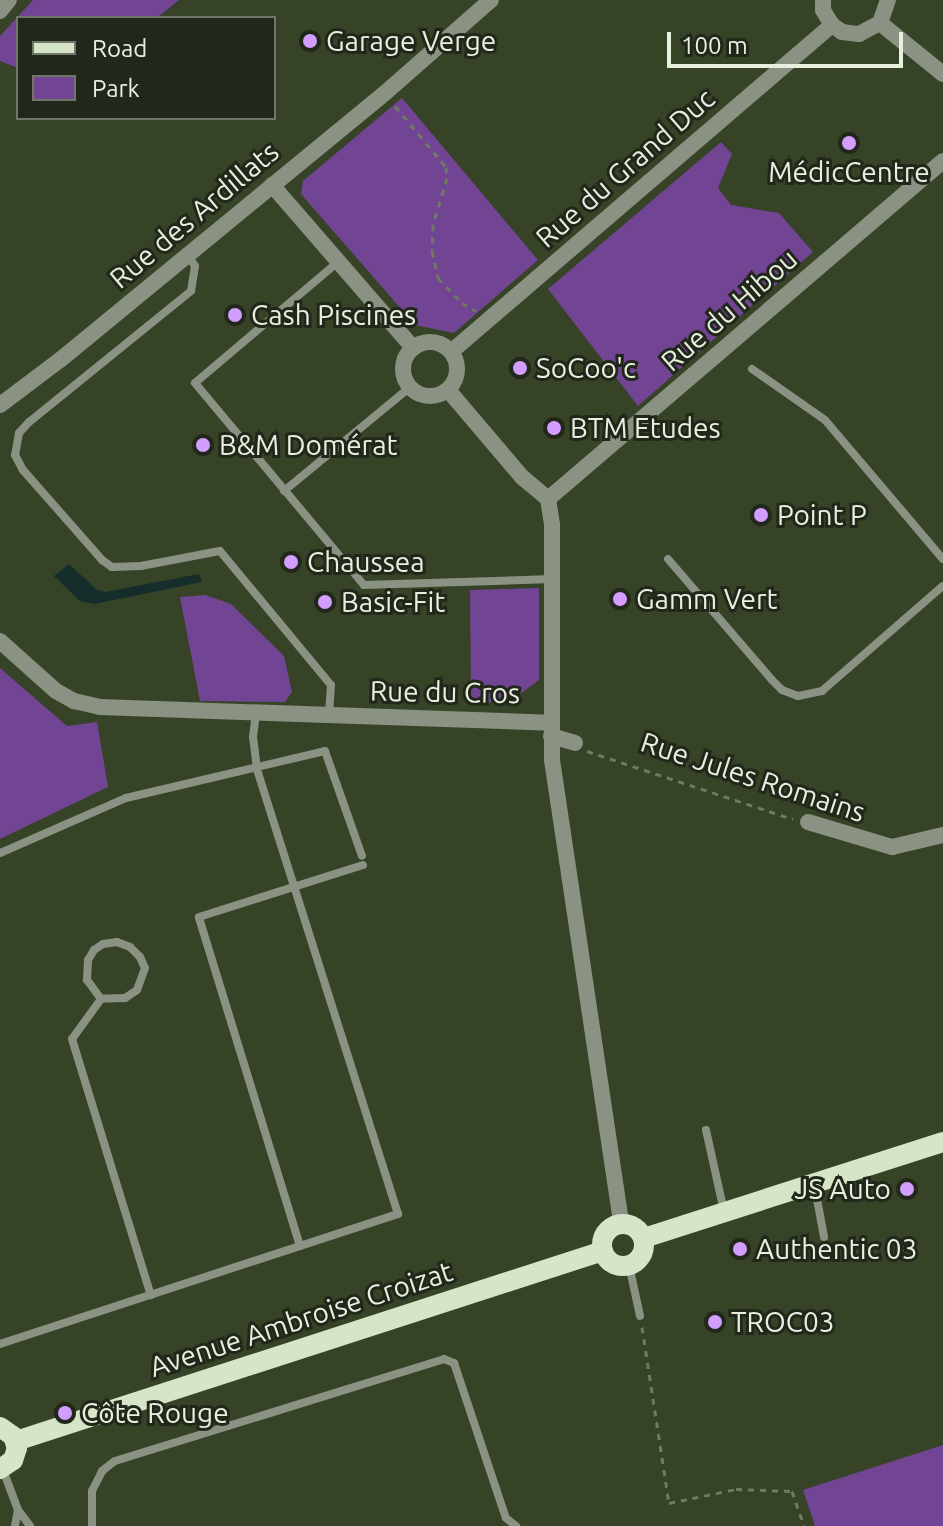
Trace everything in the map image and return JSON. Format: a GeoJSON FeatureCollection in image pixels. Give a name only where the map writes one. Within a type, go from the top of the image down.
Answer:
{"type":"FeatureCollection","features":[{"type":"Feature","properties":{"kind":"main road"},"geometry":{"type":"LineString","coordinates":[[644,1238],[943,1142]]}},
{"type":"Feature","properties":{"kind":"main road"},"geometry":{"type":"LineString","coordinates":[[621,1223],[635,1226],[644,1238],[641,1257],[629,1265],[610,1262],[603,1251],[605,1233],[621,1223]]}},
{"type":"Feature","properties":{"kind":"main road","name":"Avenue Ambroise Croizat"},"geometry":{"type":"LineString","coordinates":[[5,1428],[603,1251]]}},
{"type":"Feature","properties":{"kind":"main road"},"geometry":{"type":"LineString","coordinates":[[1,1469],[13,1460],[5,1428]]}},
{"type":"Feature","properties":{"kind":"street"},"geometry":{"type":"LineString","coordinates":[[0,11],[9,0]]}},
{"type":"Feature","properties":{"kind":"street","name":"Rue des Ardillats"},"geometry":{"type":"LineString","coordinates":[[0,405],[60,360],[385,93],[491,0]]}},
{"type":"Feature","properties":{"kind":"street"},"geometry":{"type":"LineString","coordinates":[[823,0],[823,10],[832,25],[842,32],[859,34],[880,23],[888,0]]}},
{"type":"Feature","properties":{"kind":"street"},"geometry":{"type":"LineString","coordinates":[[880,23],[943,74]]}},
{"type":"Feature","properties":{"kind":"street","name":"Rue du Grand Duc"},"geometry":{"type":"LineString","coordinates":[[452,351],[832,25]]}},
{"type":"Feature","properties":{"kind":"street","name":"Rue du Hibou"},"geometry":{"type":"LineString","coordinates":[[548,499],[943,161]]}},
{"type":"Feature","properties":{"kind":"street"},"geometry":{"type":"LineString","coordinates":[[272,185],[413,348]]}},
{"type":"Feature","properties":{"kind":"street"},"geometry":{"type":"LineString","coordinates":[[429,341],[452,351],[457,375],[448,390],[424,395],[410,387],[403,371],[413,348],[429,341]]}},
{"type":"Feature","properties":{"kind":"street"},"geometry":{"type":"LineString","coordinates":[[448,390],[522,477],[548,499],[552,579],[550,729],[575,743]]}},
{"type":"Feature","properties":{"kind":"street","name":"Rue du Cros"},"geometry":{"type":"LineString","coordinates":[[0,641],[56,691],[74,701],[100,707],[256,714],[516,719],[550,729],[621,1223]]}},
{"type":"Feature","properties":{"kind":"street","name":"Rue Jules Romains"},"geometry":{"type":"LineString","coordinates":[[808,822],[892,847],[943,835]]}},
{"type":"Feature","properties":{"kind":"lane"},"geometry":{"type":"LineString","coordinates":[[187,254],[195,266],[191,291],[29,422],[19,433],[15,455],[23,470],[102,560],[112,567],[141,566],[220,551],[331,685],[329,716]]}},
{"type":"Feature","properties":{"kind":"lane"},"geometry":{"type":"LineString","coordinates":[[338,262],[195,383],[364,585],[552,579]]}},
{"type":"Feature","properties":{"kind":"lane"},"geometry":{"type":"LineString","coordinates":[[752,369],[825,420],[943,559]]}},
{"type":"Feature","properties":{"kind":"lane"},"geometry":{"type":"LineString","coordinates":[[284,491],[410,387]]}},
{"type":"Feature","properties":{"kind":"lane"},"geometry":{"type":"LineString","coordinates":[[668,559],[772,680],[782,690],[798,696],[822,691],[943,586]]}},
{"type":"Feature","properties":{"kind":"lane"},"geometry":{"type":"LineString","coordinates":[[0,1344],[398,1214],[257,769],[253,737],[256,714]]}},
{"type":"Feature","properties":{"kind":"lane"},"geometry":{"type":"LineString","coordinates":[[0,853],[126,798],[325,751],[362,860],[295,886],[199,917],[300,1246]]}},
{"type":"Feature","properties":{"kind":"lane"},"geometry":{"type":"LineString","coordinates":[[117,942],[130,947],[145,968],[143,980],[125,998],[101,999],[87,980],[88,960],[94,950],[103,944],[117,942]]}},
{"type":"Feature","properties":{"kind":"lane"},"geometry":{"type":"LineString","coordinates":[[101,999],[72,1039],[151,1295]]}},
{"type":"Feature","properties":{"kind":"lane"},"geometry":{"type":"LineString","coordinates":[[706,1130],[724,1211]]}},
{"type":"Feature","properties":{"kind":"lane"},"geometry":{"type":"LineString","coordinates":[[814,1183],[824,1237]]}},
{"type":"Feature","properties":{"kind":"lane"},"geometry":{"type":"LineString","coordinates":[[629,1265],[640,1316]]}},
{"type":"Feature","properties":{"kind":"lane"},"geometry":{"type":"LineString","coordinates":[[92,1526],[92,1491],[102,1471],[115,1461],[444,1359],[454,1363],[506,1518],[516,1526]]}},
{"type":"Feature","properties":{"kind":"lane"},"geometry":{"type":"LineString","coordinates":[[1,1469],[18,1510],[30,1526]]}},
{"type":"Feature","properties":{"kind":"lane"},"geometry":{"type":"LineString","coordinates":[[15,1526],[18,1510]]}},
{"type":"Feature","properties":{"kind":"path"},"geometry":{"type":"LineString","coordinates":[[385,93],[446,167],[447,178],[433,225],[432,251],[438,278],[462,303],[490,319]]}},
{"type":"Feature","properties":{"kind":"path","name":"Rue Jules Romains"},"geometry":{"type":"LineString","coordinates":[[575,743],[583,750],[808,822]]}},
{"type":"Feature","properties":{"kind":"path"},"geometry":{"type":"LineString","coordinates":[[640,1316],[669,1503],[736,1489],[792,1491],[804,1526]]}},
{"type":"Feature","properties":{"kind":"green space"},"geometry":{"type":"Polygon","coordinates":[[[33,0],[179,0],[159,16],[18,16],[33,0]]]}},
{"type":"Feature","properties":{"kind":"green space"},"geometry":{"type":"Polygon","coordinates":[[[16,19],[16,67],[0,61],[0,36],[16,19]]]}},
{"type":"Feature","properties":{"kind":"green space"},"geometry":{"type":"Polygon","coordinates":[[[402,98],[538,260],[454,333],[415,325],[301,194],[303,181],[402,98]]]}},
{"type":"Feature","properties":{"kind":"green space"},"geometry":{"type":"Polygon","coordinates":[[[721,142],[732,154],[718,188],[731,205],[779,213],[813,252],[638,406],[548,289],[721,142]]]}},
{"type":"Feature","properties":{"kind":"green space"},"geometry":{"type":"Polygon","coordinates":[[[539,588],[539,680],[509,702],[471,702],[470,590],[539,588]]]}},
{"type":"Feature","properties":{"kind":"green space"},"geometry":{"type":"Polygon","coordinates":[[[205,595],[231,604],[284,656],[292,692],[285,702],[200,701],[180,597],[205,595]]]}},
{"type":"Feature","properties":{"kind":"green space"},"geometry":{"type":"Polygon","coordinates":[[[0,668],[67,726],[97,722],[108,787],[0,839],[0,668]]]}},
{"type":"Feature","properties":{"kind":"green space"},"geometry":{"type":"Polygon","coordinates":[[[943,1445],[943,1526],[815,1526],[803,1490],[943,1445]]]}},
{"type":"Feature","properties":{"kind":"water"},"geometry":{"type":"Polygon","coordinates":[[[69,564],[96,589],[105,592],[199,574],[202,582],[94,604],[80,601],[54,576],[69,564]]]}},
{"type":"Feature","properties":{"kind":"place","name":"Garage Verge"},"geometry":{"type":"Point","coordinates":[310,41]}},
{"type":"Feature","properties":{"kind":"place","name":"MédicCentre"},"geometry":{"type":"Point","coordinates":[849,143]}},
{"type":"Feature","properties":{"kind":"place","name":"Cash Piscines"},"geometry":{"type":"Point","coordinates":[235,315]}},
{"type":"Feature","properties":{"kind":"place","name":"SoCoo'c"},"geometry":{"type":"Point","coordinates":[520,368]}},
{"type":"Feature","properties":{"kind":"place","name":"BTM Etudes"},"geometry":{"type":"Point","coordinates":[554,428]}},
{"type":"Feature","properties":{"kind":"place","name":"B&M Domérat"},"geometry":{"type":"Point","coordinates":[203,445]}},
{"type":"Feature","properties":{"kind":"place","name":"Point P"},"geometry":{"type":"Point","coordinates":[761,515]}},
{"type":"Feature","properties":{"kind":"place","name":"Chaussea"},"geometry":{"type":"Point","coordinates":[291,562]}},
{"type":"Feature","properties":{"kind":"place","name":"Gamm Vert"},"geometry":{"type":"Point","coordinates":[620,599]}},
{"type":"Feature","properties":{"kind":"place","name":"Basic-Fit"},"geometry":{"type":"Point","coordinates":[325,602]}},
{"type":"Feature","properties":{"kind":"place","name":"JS Auto"},"geometry":{"type":"Point","coordinates":[907,1189]}},
{"type":"Feature","properties":{"kind":"place","name":"Authentic 03"},"geometry":{"type":"Point","coordinates":[740,1249]}},
{"type":"Feature","properties":{"kind":"place","name":"TROC03"},"geometry":{"type":"Point","coordinates":[715,1322]}},
{"type":"Feature","properties":{"kind":"place","name":"Côte Rouge"},"geometry":{"type":"Point","coordinates":[65,1413]}}]}
